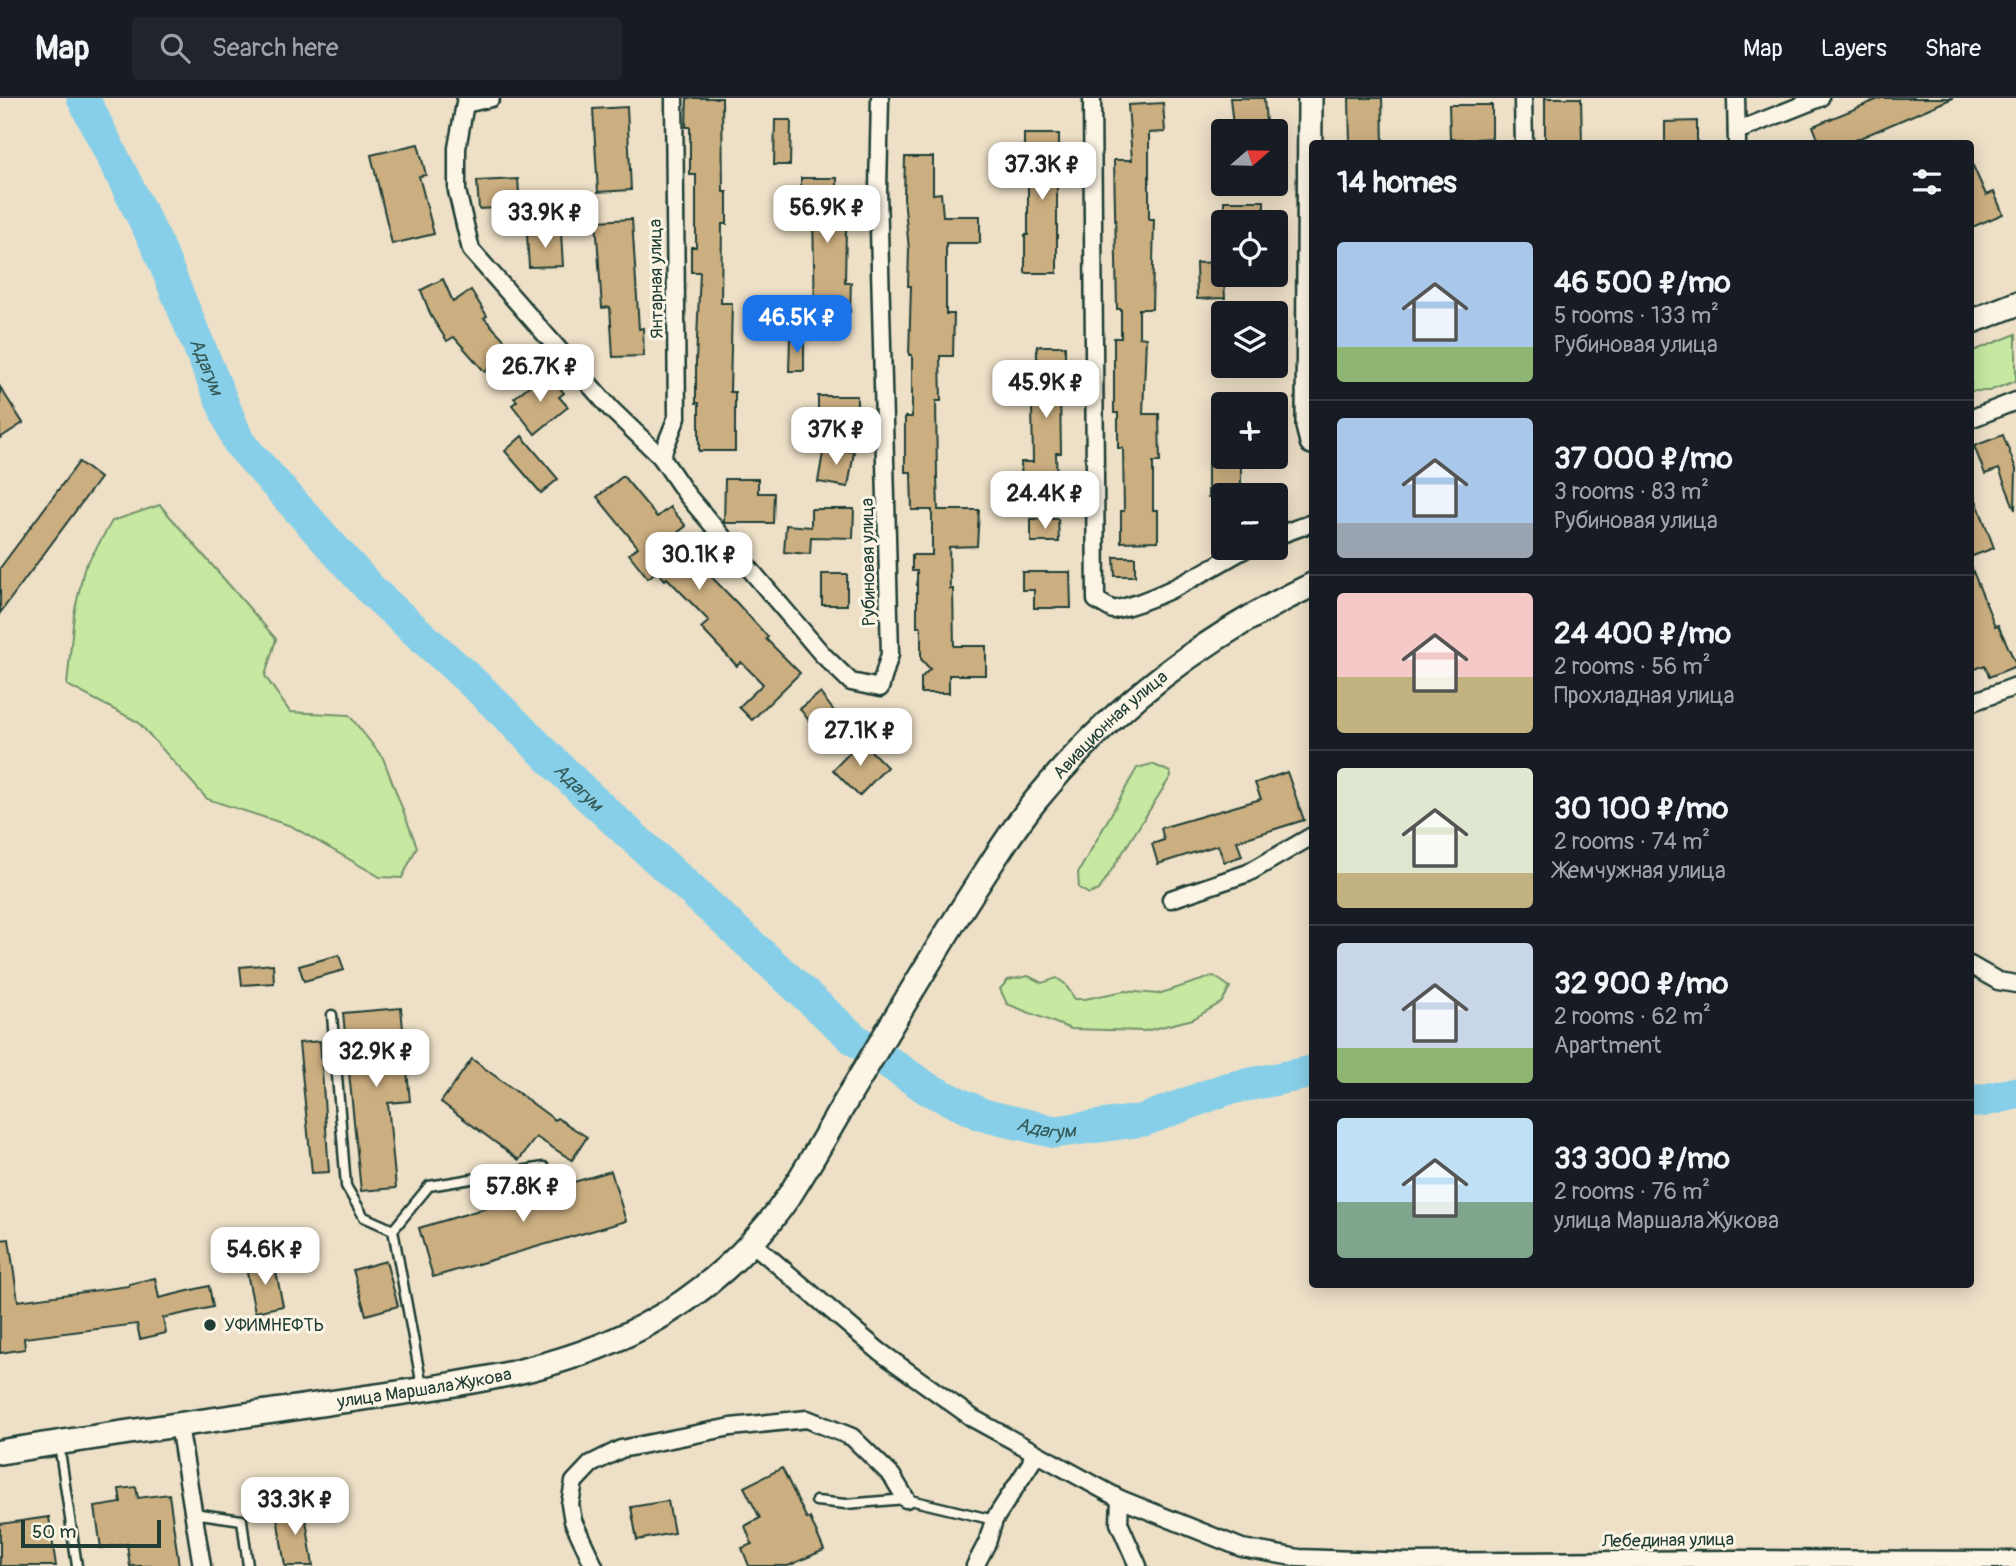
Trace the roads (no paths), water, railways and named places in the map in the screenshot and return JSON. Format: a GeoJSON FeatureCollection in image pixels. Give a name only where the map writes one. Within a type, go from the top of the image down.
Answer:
{"type":"FeatureCollection","features":[{"type":"Feature","properties":{"kind":"main road"},"geometry":{"type":"LineString","coordinates":[[1310,98],[1310,140]]}},
{"type":"Feature","properties":{"kind":"main road"},"geometry":{"type":"LineString","coordinates":[[1309,262],[1309,430]]}},
{"type":"Feature","properties":{"kind":"main road"},"geometry":{"type":"LineString","coordinates":[[1974,320],[2016,304]]}},
{"type":"Feature","properties":{"kind":"main road","name":"Авиационная улица"},"geometry":{"type":"LineString","coordinates":[[790,1194],[956,919],[1035,801],[1131,700],[1196,650],[1257,612],[1309,586]]}},
{"type":"Feature","properties":{"kind":"main road","name":"улица Маршала Жукова"},"geometry":{"type":"LineString","coordinates":[[0,1452],[423,1389],[521,1372],[589,1351],[644,1326],[684,1301],[726,1268],[790,1194]]}},
{"type":"Feature","properties":{"kind":"street"},"geometry":{"type":"LineString","coordinates":[[491,98],[466,101],[457,148],[457,191],[471,250],[611,409],[661,457]]}},
{"type":"Feature","properties":{"kind":"street","name":"Янтарная улица"},"geometry":{"type":"LineString","coordinates":[[661,457],[677,417],[674,98]]}},
{"type":"Feature","properties":{"kind":"street","name":"Рубиновая улица"},"geometry":{"type":"LineString","coordinates":[[661,457],[687,495],[822,654],[851,682],[880,688],[890,654],[879,203],[880,98]]}},
{"type":"Feature","properties":{"kind":"street"},"geometry":{"type":"LineString","coordinates":[[1093,98],[1096,600],[1113,610],[1134,606],[1225,560]]}},
{"type":"Feature","properties":{"kind":"street"},"geometry":{"type":"LineString","coordinates":[[1523,98],[1524,140]]}},
{"type":"Feature","properties":{"kind":"street"},"geometry":{"type":"LineString","coordinates":[[1736,98],[1737,137],[1820,98]]}},
{"type":"Feature","properties":{"kind":"street"},"geometry":{"type":"LineString","coordinates":[[1974,417],[2016,401]]}},
{"type":"Feature","properties":{"kind":"street"},"geometry":{"type":"LineString","coordinates":[[1288,532],[1309,524]]}},
{"type":"Feature","properties":{"kind":"street"},"geometry":{"type":"LineString","coordinates":[[1974,702],[2016,686]]}},
{"type":"Feature","properties":{"kind":"street"},"geometry":{"type":"LineString","coordinates":[[1171,899],[1248,873],[1309,838]]}},
{"type":"Feature","properties":{"kind":"street"},"geometry":{"type":"LineString","coordinates":[[1974,967],[1998,981],[2016,984]]}},
{"type":"Feature","properties":{"kind":"street","name":"Лебединая улица"},"geometry":{"type":"LineString","coordinates":[[751,1242],[879,1351],[974,1419],[1120,1499],[1242,1548],[1299,1558],[1412,1562],[2016,1560]]}},
{"type":"Feature","properties":{"kind":"street"},"geometry":{"type":"LineString","coordinates":[[594,1566],[573,1521],[570,1504],[574,1482],[592,1464],[621,1449],[731,1427],[807,1419],[852,1437],[892,1476],[906,1499]]}},
{"type":"Feature","properties":{"kind":"street"},"geometry":{"type":"LineString","coordinates":[[178,1425],[202,1566]]}},
{"type":"Feature","properties":{"kind":"street"},"geometry":{"type":"LineString","coordinates":[[975,1566],[987,1543],[994,1520],[1031,1463],[1033,1452]]}},
{"type":"Feature","properties":{"kind":"street"},"geometry":{"type":"LineString","coordinates":[[1120,1499],[1119,1523],[1138,1566]]}},
{"type":"Feature","properties":{"kind":"lane"},"geometry":{"type":"LineString","coordinates":[[332,1015],[346,1186],[364,1217],[393,1230]]}},
{"type":"Feature","properties":{"kind":"lane"},"geometry":{"type":"LineString","coordinates":[[423,1389],[393,1230],[429,1186],[544,1167]]}},
{"type":"Feature","properties":{"kind":"lane"},"geometry":{"type":"LineString","coordinates":[[59,1442],[77,1566]]}},
{"type":"Feature","properties":{"kind":"lane"},"geometry":{"type":"LineString","coordinates":[[816,1501],[846,1504],[906,1499],[994,1520]]}},
{"type":"Feature","properties":{"kind":"lane"},"geometry":{"type":"LineString","coordinates":[[193,1513],[242,1521],[248,1566]]}},
{"type":"Feature","properties":{"kind":"waterway","name":"Адагум"},"geometry":{"type":"LineString","coordinates":[[83,98],[158,247],[239,443],[373,592],[483,692],[585,793],[854,1039],[928,1089],[983,1115],[1055,1132],[1144,1120],[1226,1089],[1309,1073]]}},
{"type":"Feature","properties":{"kind":"waterway","name":"Адагум"},"geometry":{"type":"LineString","coordinates":[[1974,1101],[2016,1093]]}},
{"type":"Feature","properties":{"kind":"place","name":"УФИМНЕФТЬ"},"geometry":{"type":"Point","coordinates":[210,1325]}}]}
